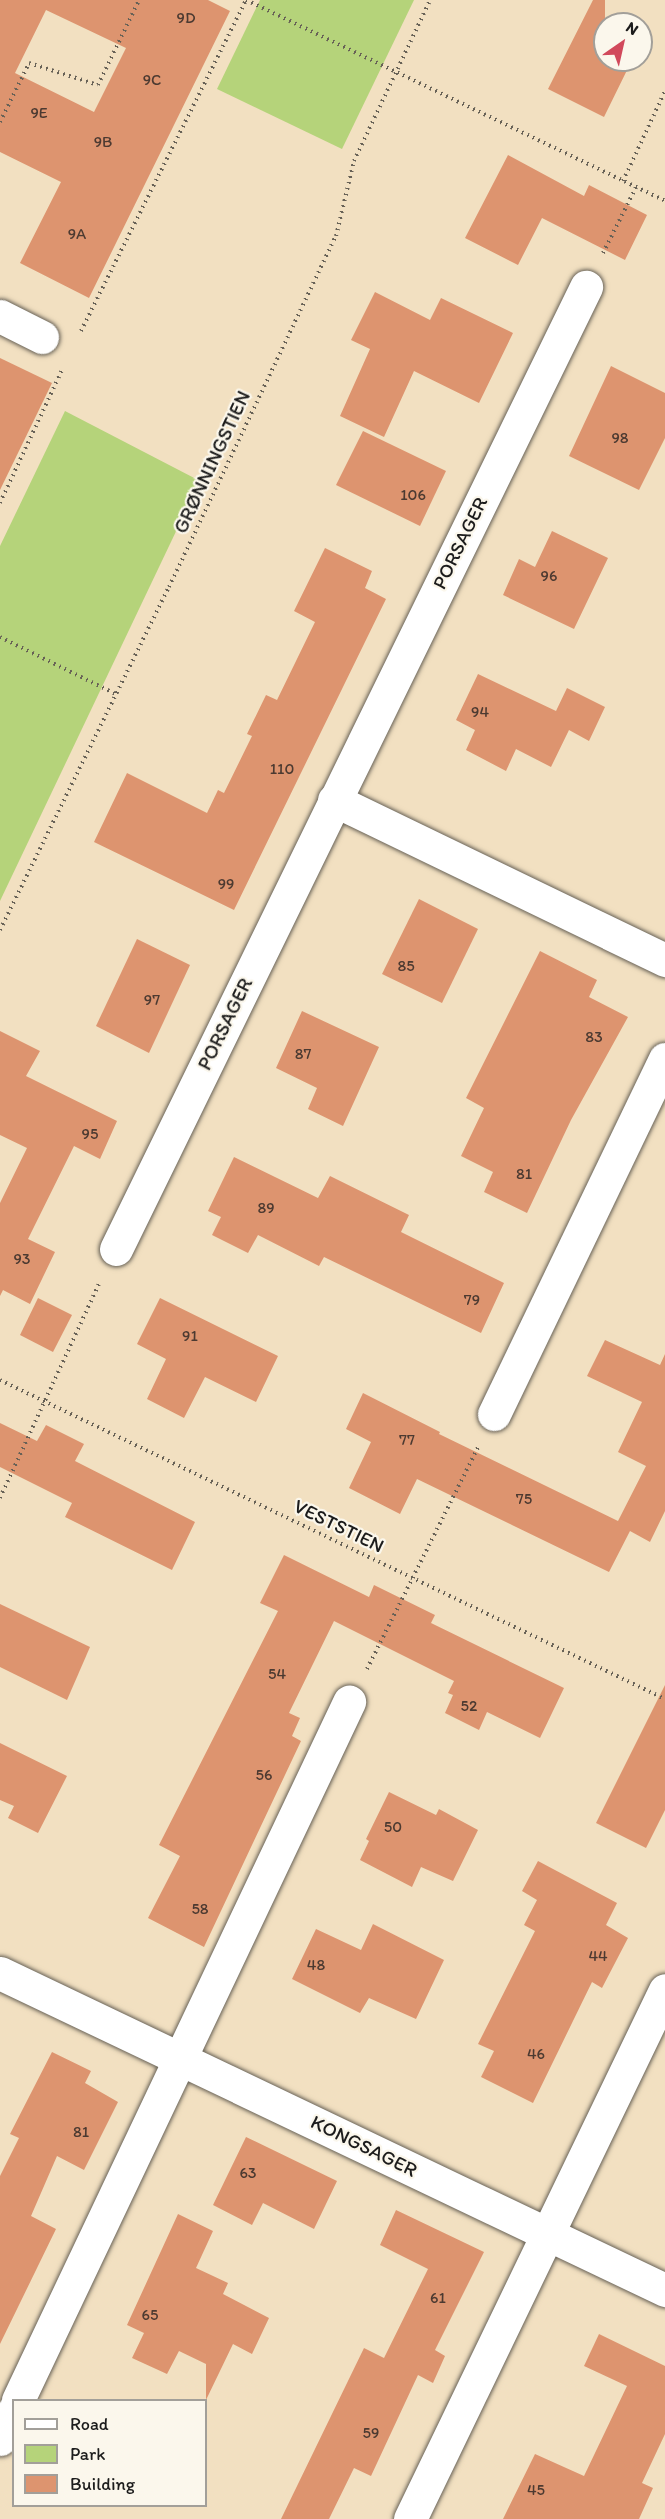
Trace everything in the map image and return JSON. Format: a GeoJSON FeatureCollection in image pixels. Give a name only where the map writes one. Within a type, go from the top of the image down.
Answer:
{"type":"FeatureCollection","features":[{"type":"Feature","properties":{"kind":"street","name":"PORSAGER"},"geometry":{"type":"LineString","coordinates":[[116,1249],[586,287]]}},
{"type":"Feature","properties":{"kind":"street"},"geometry":{"type":"LineString","coordinates":[[0,316],[42,337]]}},
{"type":"Feature","properties":{"kind":"street"},"geometry":{"type":"LineString","coordinates":[[334,800],[665,960]]}},
{"type":"Feature","properties":{"kind":"street"},"geometry":{"type":"LineString","coordinates":[[494,1414],[665,1059]]}},
{"type":"Feature","properties":{"kind":"street"},"geometry":{"type":"LineString","coordinates":[[18,2399],[349,1702]]}},
{"type":"Feature","properties":{"kind":"street","name":"KONGSAGER"},"geometry":{"type":"LineString","coordinates":[[0,1973],[181,2057],[665,2290]]}},
{"type":"Feature","properties":{"kind":"street"},"geometry":{"type":"LineString","coordinates":[[410,2519],[665,1990]]}},
{"type":"Feature","properties":{"kind":"street"},"geometry":{"type":"LineString","coordinates":[[0,2439],[12,2414]]}},
{"type":"Feature","properties":{"kind":"path"},"geometry":{"type":"LineString","coordinates":[[0,123],[29,63],[98,85],[139,0]]}},
{"type":"Feature","properties":{"kind":"path"},"geometry":{"type":"LineString","coordinates":[[76,340],[246,0],[665,201]]}},
{"type":"Feature","properties":{"kind":"path","name":"GRØNNINGSTIEN"},"geometry":{"type":"LineString","coordinates":[[0,930],[336,236],[354,161],[430,0]]}},
{"type":"Feature","properties":{"kind":"path"},"geometry":{"type":"LineString","coordinates":[[623,181],[665,91]]}},
{"type":"Feature","properties":{"kind":"path"},"geometry":{"type":"LineString","coordinates":[[586,287],[636,187]]}},
{"type":"Feature","properties":{"kind":"path"},"geometry":{"type":"LineString","coordinates":[[0,503],[66,362]]}},
{"type":"Feature","properties":{"kind":"path"},"geometry":{"type":"LineString","coordinates":[[0,638],[116,694]]}},
{"type":"Feature","properties":{"kind":"path"},"geometry":{"type":"LineString","coordinates":[[0,1498],[43,1401],[116,1249]]}},
{"type":"Feature","properties":{"kind":"path","name":"VESTSTIEN"},"geometry":{"type":"LineString","coordinates":[[0,1380],[665,1699]]}},
{"type":"Feature","properties":{"kind":"path"},"geometry":{"type":"LineString","coordinates":[[349,1702],[494,1414]]}},
{"type":"Feature","properties":{"kind":"green space"},"geometry":{"type":"Polygon","coordinates":[[[260,0],[414,0],[342,149],[217,89],[260,0]]]}},
{"type":"Feature","properties":{"kind":"green space"},"geometry":{"type":"Polygon","coordinates":[[[65,411],[200,481],[0,901],[0,546],[65,411]]]}},
{"type":"Feature","properties":{"kind":"building"},"geometry":{"type":"Polygon","coordinates":[[[0,0],[208,0],[230,11],[89,298],[20,263],[61,182],[0,152],[0,0]],[[46,10],[15,73],[94,112],[126,48],[46,10]]]}},
{"type":"Feature","properties":{"kind":"building"},"geometry":{"type":"Polygon","coordinates":[[[593,0],[605,0],[605,12],[593,12],[593,72],[626,72],[604,117],[548,89],[593,0]]]}},
{"type":"Feature","properties":{"kind":"building"},"geometry":{"type":"Polygon","coordinates":[[[508,155],[584,196],[589,185],[647,215],[625,260],[542,218],[518,265],[465,238],[508,155]]]}},
{"type":"Feature","properties":{"kind":"building"},"geometry":{"type":"Polygon","coordinates":[[[375,292],[430,320],[441,298],[513,333],[479,403],[414,371],[384,437],[340,416],[370,349],[351,340],[375,292]]]}},
{"type":"Feature","properties":{"kind":"building"},"geometry":{"type":"Polygon","coordinates":[[[0,358],[52,383],[0,490],[0,358]]]}},
{"type":"Feature","properties":{"kind":"building"},"geometry":{"type":"Polygon","coordinates":[[[611,366],[665,393],[665,438],[639,490],[569,456],[611,366]]]}},
{"type":"Feature","properties":{"kind":"building"},"geometry":{"type":"Polygon","coordinates":[[[363,431],[446,471],[420,526],[336,485],[363,431]]]}},
{"type":"Feature","properties":{"kind":"building"},"geometry":{"type":"Polygon","coordinates":[[[552,531],[608,558],[574,629],[503,595],[519,559],[535,567],[552,531]]]}},
{"type":"Feature","properties":{"kind":"building"},"geometry":{"type":"Polygon","coordinates":[[[325,548],[372,571],[365,588],[386,599],[234,910],[94,842],[127,773],[207,813],[218,790],[224,793],[252,736],[247,734],[266,695],[277,700],[315,622],[294,611],[325,548]]]}},
{"type":"Feature","properties":{"kind":"building"},"geometry":{"type":"Polygon","coordinates":[[[478,674],[556,711],[567,688],[605,707],[589,741],[569,730],[551,767],[516,749],[506,771],[466,750],[475,730],[456,720],[478,674]]]}},
{"type":"Feature","properties":{"kind":"building"},"geometry":{"type":"Polygon","coordinates":[[[419,899],[478,929],[442,1003],[382,974],[419,899]]]}},
{"type":"Feature","properties":{"kind":"building"},"geometry":{"type":"Polygon","coordinates":[[[137,939],[190,965],[149,1053],[96,1026],[137,939]]]}},
{"type":"Feature","properties":{"kind":"building"},"geometry":{"type":"Polygon","coordinates":[[[540,951],[597,980],[589,997],[628,1017],[571,1120],[527,1213],[484,1192],[493,1172],[461,1156],[484,1108],[466,1098],[540,951]]]}},
{"type":"Feature","properties":{"kind":"building"},"geometry":{"type":"Polygon","coordinates":[[[302,1011],[379,1047],[343,1126],[308,1109],[317,1088],[276,1068],[302,1011]]]}},
{"type":"Feature","properties":{"kind":"building"},"geometry":{"type":"Polygon","coordinates":[[[0,1031],[40,1051],[26,1076],[117,1121],[100,1159],[74,1146],[28,1239],[55,1252],[30,1304],[3,1290],[0,1296],[0,1203],[27,1148],[0,1135],[0,1031]]]}},
{"type":"Feature","properties":{"kind":"building"},"geometry":{"type":"Polygon","coordinates":[[[234,1157],[318,1198],[330,1176],[409,1215],[401,1232],[504,1283],[481,1333],[324,1257],[319,1266],[258,1235],[248,1253],[212,1235],[221,1217],[208,1211],[234,1157]]]}},
{"type":"Feature","properties":{"kind":"building"},"geometry":{"type":"Polygon","coordinates":[[[38,1298],[72,1315],[53,1352],[20,1335],[38,1298]]]}},
{"type":"Feature","properties":{"kind":"building"},"geometry":{"type":"Polygon","coordinates":[[[160,1298],[278,1356],[256,1402],[205,1377],[184,1418],[147,1399],[166,1359],[137,1344],[160,1298]]]}},
{"type":"Feature","properties":{"kind":"building"},"geometry":{"type":"Polygon","coordinates":[[[605,1340],[660,1365],[665,1354],[665,1511],[650,1542],[630,1531],[609,1572],[417,1479],[400,1514],[349,1488],[371,1442],[346,1429],[363,1393],[440,1432],[439,1434],[618,1521],[646,1466],[618,1452],[642,1402],[587,1376],[605,1340]]]}},
{"type":"Feature","properties":{"kind":"building"},"geometry":{"type":"Polygon","coordinates":[[[0,1423],[37,1441],[46,1425],[84,1444],[75,1461],[195,1522],[172,1570],[65,1517],[72,1503],[0,1467],[0,1423]]]}},
{"type":"Feature","properties":{"kind":"building"},"geometry":{"type":"Polygon","coordinates":[[[284,1555],[369,1597],[374,1585],[435,1615],[431,1623],[564,1688],[540,1738],[487,1712],[479,1730],[445,1713],[453,1695],[448,1693],[454,1681],[334,1621],[289,1713],[300,1718],[292,1736],[301,1741],[204,1947],[148,1918],[180,1856],[159,1845],[278,1611],[260,1603],[284,1555]]]}},
{"type":"Feature","properties":{"kind":"building"},"geometry":{"type":"Polygon","coordinates":[[[0,1604],[90,1647],[67,1700],[0,1667],[0,1604]]]}},
{"type":"Feature","properties":{"kind":"building"},"geometry":{"type":"Polygon","coordinates":[[[665,1685],[665,1810],[646,1848],[596,1823],[665,1685]]]}},
{"type":"Feature","properties":{"kind":"building"},"geometry":{"type":"Polygon","coordinates":[[[0,1743],[67,1776],[38,1833],[8,1818],[14,1806],[0,1800],[0,1743]]]}},
{"type":"Feature","properties":{"kind":"building"},"geometry":{"type":"Polygon","coordinates":[[[389,1792],[436,1815],[439,1809],[478,1830],[453,1881],[421,1867],[412,1887],[360,1860],[369,1841],[366,1839],[389,1792]]]}},
{"type":"Feature","properties":{"kind":"building"},"geometry":{"type":"Polygon","coordinates":[[[538,1861],[617,1903],[606,1925],[628,1938],[602,1988],[592,1982],[533,2103],[481,2077],[494,2051],[478,2044],[535,1931],[524,1925],[537,1900],[522,1891],[538,1861]]]}},
{"type":"Feature","properties":{"kind":"building"},"geometry":{"type":"Polygon","coordinates":[[[373,1924],[444,1960],[416,2019],[369,1998],[360,2013],[292,1979],[316,1929],[361,1950],[373,1924]]]}},
{"type":"Feature","properties":{"kind":"building"},"geometry":{"type":"Polygon","coordinates":[[[52,2052],[91,2071],[85,2083],[118,2102],[84,2170],[57,2156],[31,2216],[56,2229],[0,2344],[0,2176],[19,2138],[10,2134],[52,2052]]]}},
{"type":"Feature","properties":{"kind":"building"},"geometry":{"type":"Polygon","coordinates":[[[246,2137],[337,2181],[314,2229],[263,2203],[252,2225],[213,2205],[246,2137]]]}},
{"type":"Feature","properties":{"kind":"building"},"geometry":{"type":"Polygon","coordinates":[[[396,2210],[484,2252],[435,2350],[445,2356],[433,2383],[418,2375],[371,2476],[354,2468],[329,2519],[281,2519],[364,2348],[384,2358],[428,2269],[380,2245],[396,2210]]]}},
{"type":"Feature","properties":{"kind":"building"},"geometry":{"type":"Polygon","coordinates":[[[178,2214],[213,2231],[196,2268],[228,2283],[223,2294],[269,2318],[252,2354],[233,2344],[206,2399],[206,2364],[179,2351],[167,2374],[132,2358],[144,2333],[127,2325],[178,2214]]]}},
{"type":"Feature","properties":{"kind":"building"},"geometry":{"type":"Polygon","coordinates":[[[599,2334],[665,2366],[665,2434],[642,2483],[653,2488],[639,2519],[503,2519],[535,2454],[584,2476],[627,2386],[584,2366],[599,2334]]]}}]}
